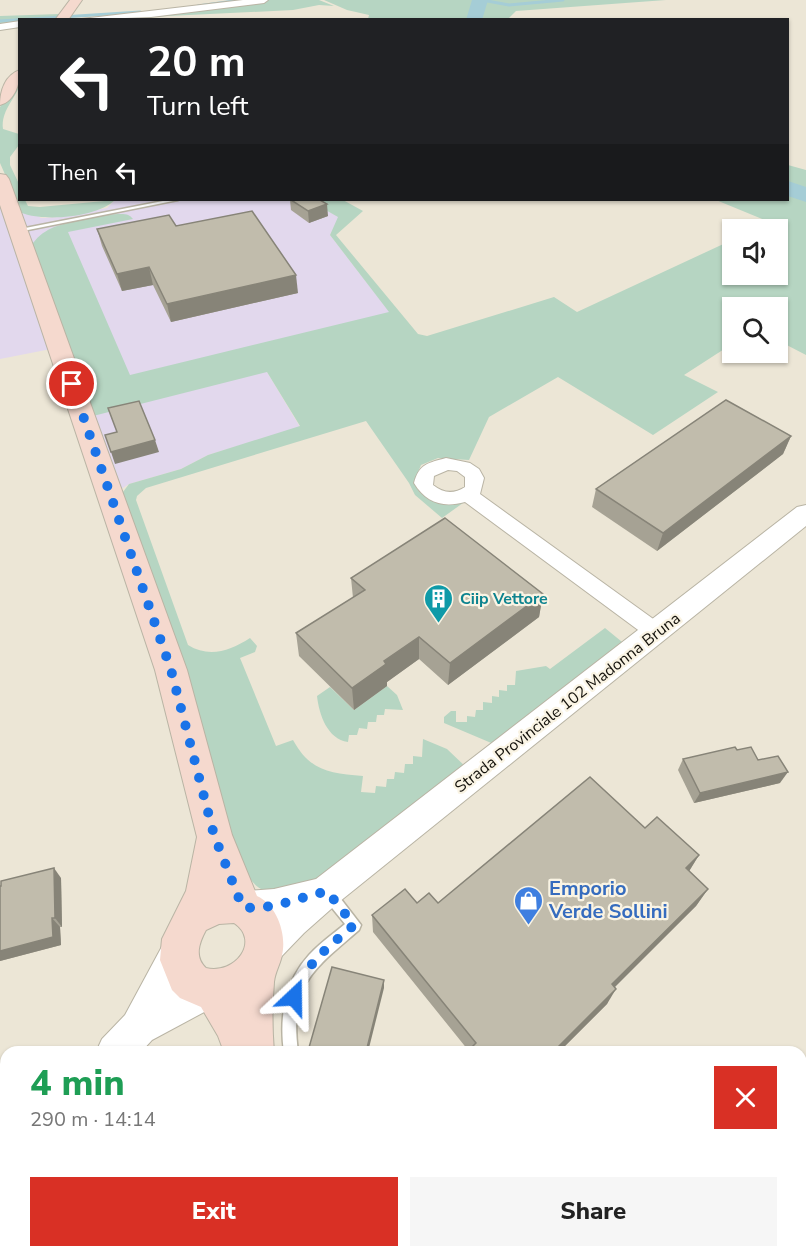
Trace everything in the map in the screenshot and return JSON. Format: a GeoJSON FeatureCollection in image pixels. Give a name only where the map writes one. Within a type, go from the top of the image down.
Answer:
{"type":"FeatureCollection","features":[{"type":"Feature","properties":{"kind":"main road"},"geometry":{"type":"LineString","coordinates":[[66,18],[76,0]]}},
{"type":"Feature","properties":{"kind":"main road"},"geometry":{"type":"LineString","coordinates":[[0,100],[18,77]]}},
{"type":"Feature","properties":{"kind":"main road"},"geometry":{"type":"LineString","coordinates":[[0,179],[171,670],[214,835],[244,907],[262,925],[265,937],[251,1013],[253,1046]]}},
{"type":"Feature","properties":{"kind":"main road"},"geometry":{"type":"LineString","coordinates":[[214,835],[205,893],[195,916],[180,938],[178,951],[180,964],[185,976],[195,985],[211,990],[229,989],[243,982],[260,960]]}},
{"type":"Feature","properties":{"kind":"main road"},"geometry":{"type":"LineString","coordinates":[[195,916],[217,904],[230,903],[244,907]]}},
{"type":"Feature","properties":{"kind":"main road"},"geometry":{"type":"LineString","coordinates":[[211,990],[234,1024],[242,1046]]}},
{"type":"Feature","properties":{"kind":"street"},"geometry":{"type":"LineString","coordinates":[[66,18],[151,14],[264,0]]}},
{"type":"Feature","properties":{"kind":"street"},"geometry":{"type":"LineString","coordinates":[[0,27],[18,24]]}},
{"type":"Feature","properties":{"kind":"street"},"geometry":{"type":"LineString","coordinates":[[468,495],[656,632]]}},
{"type":"Feature","properties":{"kind":"street","name":"Strada Provinciale 102 Madonna Bruna"},"geometry":{"type":"LineString","coordinates":[[260,960],[292,921],[327,891],[806,513]]}},
{"type":"Feature","properties":{"kind":"street","name":"Strada Provinciale 102 Madonna Bruna"},"geometry":{"type":"LineString","coordinates":[[244,907],[274,906],[327,891]]}},
{"type":"Feature","properties":{"kind":"street"},"geometry":{"type":"LineString","coordinates":[[127,1040],[162,986],[178,951]]}},
{"type":"Feature","properties":{"kind":"street"},"geometry":{"type":"LineString","coordinates":[[127,1040],[211,990]]}},
{"type":"Feature","properties":{"kind":"lane"},"geometry":{"type":"LineString","coordinates":[[18,230],[170,201]]}},
{"type":"Feature","properties":{"kind":"lane"},"geometry":{"type":"LineString","coordinates":[[290,1046],[290,1012],[299,981],[309,965],[354,925],[327,891]]}},
{"type":"Feature","properties":{"kind":"shaded area"},"geometry":{"type":"Polygon","coordinates":[[[0,189],[41,218],[107,208],[114,201],[310,201],[339,217],[330,235],[408,336],[267,372],[300,427],[208,455],[181,469],[129,484],[104,500],[51,349],[0,359],[0,189]]]}},
{"type":"Feature","properties":{"kind":"green space"},"geometry":{"type":"Polygon","coordinates":[[[269,0],[319,0],[334,6],[319,5],[293,10],[110,18],[269,0]]]}},
{"type":"Feature","properties":{"kind":"green space"},"geometry":{"type":"Polygon","coordinates":[[[324,0],[666,0],[516,11],[509,18],[368,18],[369,15],[347,10],[324,0]]]}},
{"type":"Feature","properties":{"kind":"green space"},"geometry":{"type":"Polygon","coordinates":[[[60,14],[56,18],[18,18],[18,20],[0,24],[0,16],[60,14]]]}},
{"type":"Feature","properties":{"kind":"green space"},"geometry":{"type":"Polygon","coordinates":[[[14,88],[18,89],[6,111],[3,129],[18,134],[18,146],[10,157],[10,165],[18,182],[18,201],[26,201],[28,206],[40,207],[114,201],[97,210],[71,216],[44,217],[22,213],[0,163],[0,107],[14,88]]]}},
{"type":"Feature","properties":{"kind":"green space"},"geometry":{"type":"Polygon","coordinates":[[[789,165],[806,170],[806,355],[788,346],[788,297],[722,297],[722,350],[684,375],[718,392],[653,435],[558,377],[489,417],[469,460],[438,458],[421,465],[414,482],[422,494],[433,499],[463,503],[442,518],[415,495],[366,421],[146,488],[137,496],[136,500],[188,645],[212,652],[227,649],[250,638],[257,646],[255,652],[240,658],[276,746],[293,740],[306,758],[314,764],[330,771],[363,776],[361,792],[375,793],[376,786],[386,787],[387,779],[394,779],[395,772],[404,773],[405,764],[413,764],[413,756],[422,757],[423,739],[447,749],[468,769],[320,877],[307,884],[265,891],[251,880],[242,866],[123,492],[129,484],[181,469],[208,455],[300,426],[267,372],[93,416],[31,246],[49,230],[76,221],[121,214],[133,219],[68,232],[130,375],[389,312],[330,235],[338,217],[310,201],[345,201],[363,211],[336,235],[418,334],[427,336],[554,297],[577,312],[722,245],[722,285],[788,285],[788,219],[762,219],[718,201],[789,201],[789,165]]]}},
{"type":"Feature","properties":{"kind":"green space"},"geometry":{"type":"Polygon","coordinates":[[[605,628],[627,646],[496,745],[444,723],[444,717],[451,711],[456,711],[456,722],[467,722],[467,716],[475,717],[476,710],[483,710],[483,702],[492,703],[492,696],[499,697],[499,690],[507,691],[507,685],[515,685],[516,671],[546,666],[550,669],[605,628]]]}},
{"type":"Feature","properties":{"kind":"green space"},"geometry":{"type":"Polygon","coordinates":[[[387,686],[397,695],[403,710],[385,709],[384,715],[377,715],[376,722],[368,722],[367,729],[359,728],[357,735],[349,735],[348,742],[329,731],[322,718],[317,696],[330,687],[354,710],[387,686]]]}},
{"type":"Feature","properties":{"kind":"building"},"geometry":{"type":"Polygon","coordinates":[[[293,201],[322,201],[327,204],[308,211],[293,201]]]}},
{"type":"Feature","properties":{"kind":"building"},"geometry":{"type":"Polygon","coordinates":[[[252,211],[296,275],[167,304],[149,267],[117,274],[97,229],[169,215],[176,226],[252,211]]]}},
{"type":"Feature","properties":{"kind":"building"},"geometry":{"type":"Polygon","coordinates":[[[726,400],[791,436],[663,533],[596,489],[726,400]]]}},
{"type":"Feature","properties":{"kind":"building"},"geometry":{"type":"Polygon","coordinates":[[[139,401],[155,440],[111,452],[105,435],[117,432],[108,408],[139,401]]]}},
{"type":"Feature","properties":{"kind":"building","name":"Ciip Vettore"},"geometry":{"type":"Polygon","coordinates":[[[445,518],[543,594],[450,663],[419,637],[384,661],[386,664],[352,688],[296,633],[365,590],[351,578],[445,518]]]}},
{"type":"Feature","properties":{"kind":"building"},"geometry":{"type":"Polygon","coordinates":[[[735,747],[737,750],[751,747],[758,760],[778,756],[788,772],[700,793],[683,759],[735,747]]]}},
{"type":"Feature","properties":{"kind":"building","name":"Emporio Verde Sollini"},"geometry":{"type":"Polygon","coordinates":[[[590,777],[645,828],[657,817],[699,855],[686,868],[708,889],[612,984],[616,989],[559,1046],[473,1046],[476,1043],[372,915],[405,889],[417,903],[429,893],[438,903],[590,777]]]}},
{"type":"Feature","properties":{"kind":"building"},"geometry":{"type":"Polygon","coordinates":[[[54,868],[53,937],[0,951],[1,881],[54,868]]]}},
{"type":"Feature","properties":{"kind":"building"},"geometry":{"type":"Polygon","coordinates":[[[332,967],[384,980],[368,1046],[309,1046],[332,967]]]}},
{"type":"Feature","properties":{"kind":"waterway"},"geometry":{"type":"LineString","coordinates":[[198,6],[241,0]]}},
{"type":"Feature","properties":{"kind":"waterway"},"geometry":{"type":"LineString","coordinates":[[475,18],[480,0]]}},
{"type":"Feature","properties":{"kind":"waterway"},"geometry":{"type":"LineString","coordinates":[[482,0],[509,5],[563,0]]}},
{"type":"Feature","properties":{"kind":"waterway"},"geometry":{"type":"LineString","coordinates":[[47,18],[140,12]]}},
{"type":"Feature","properties":{"kind":"waterway"},"geometry":{"type":"LineString","coordinates":[[0,21],[18,20]]}},
{"type":"Feature","properties":{"kind":"waterway"},"geometry":{"type":"LineString","coordinates":[[789,188],[806,195]]}},
{"type":"Feature","properties":{"kind":"place","name":"Ciip Vettore"},"geometry":{"type":"Point","coordinates":[439,624]}},
{"type":"Feature","properties":{"kind":"place","name":"Emporio Verde Sollini"},"geometry":{"type":"Point","coordinates":[528,926]}},
{"type":"Feature","properties":{"kind":"route"},"geometry":{"type":"LineString","coordinates":[[72,384],[171,670],[214,835],[242,906],[246,908],[274,906],[295,902],[327,891],[354,925],[309,965],[299,981],[294,997]]}}]}
